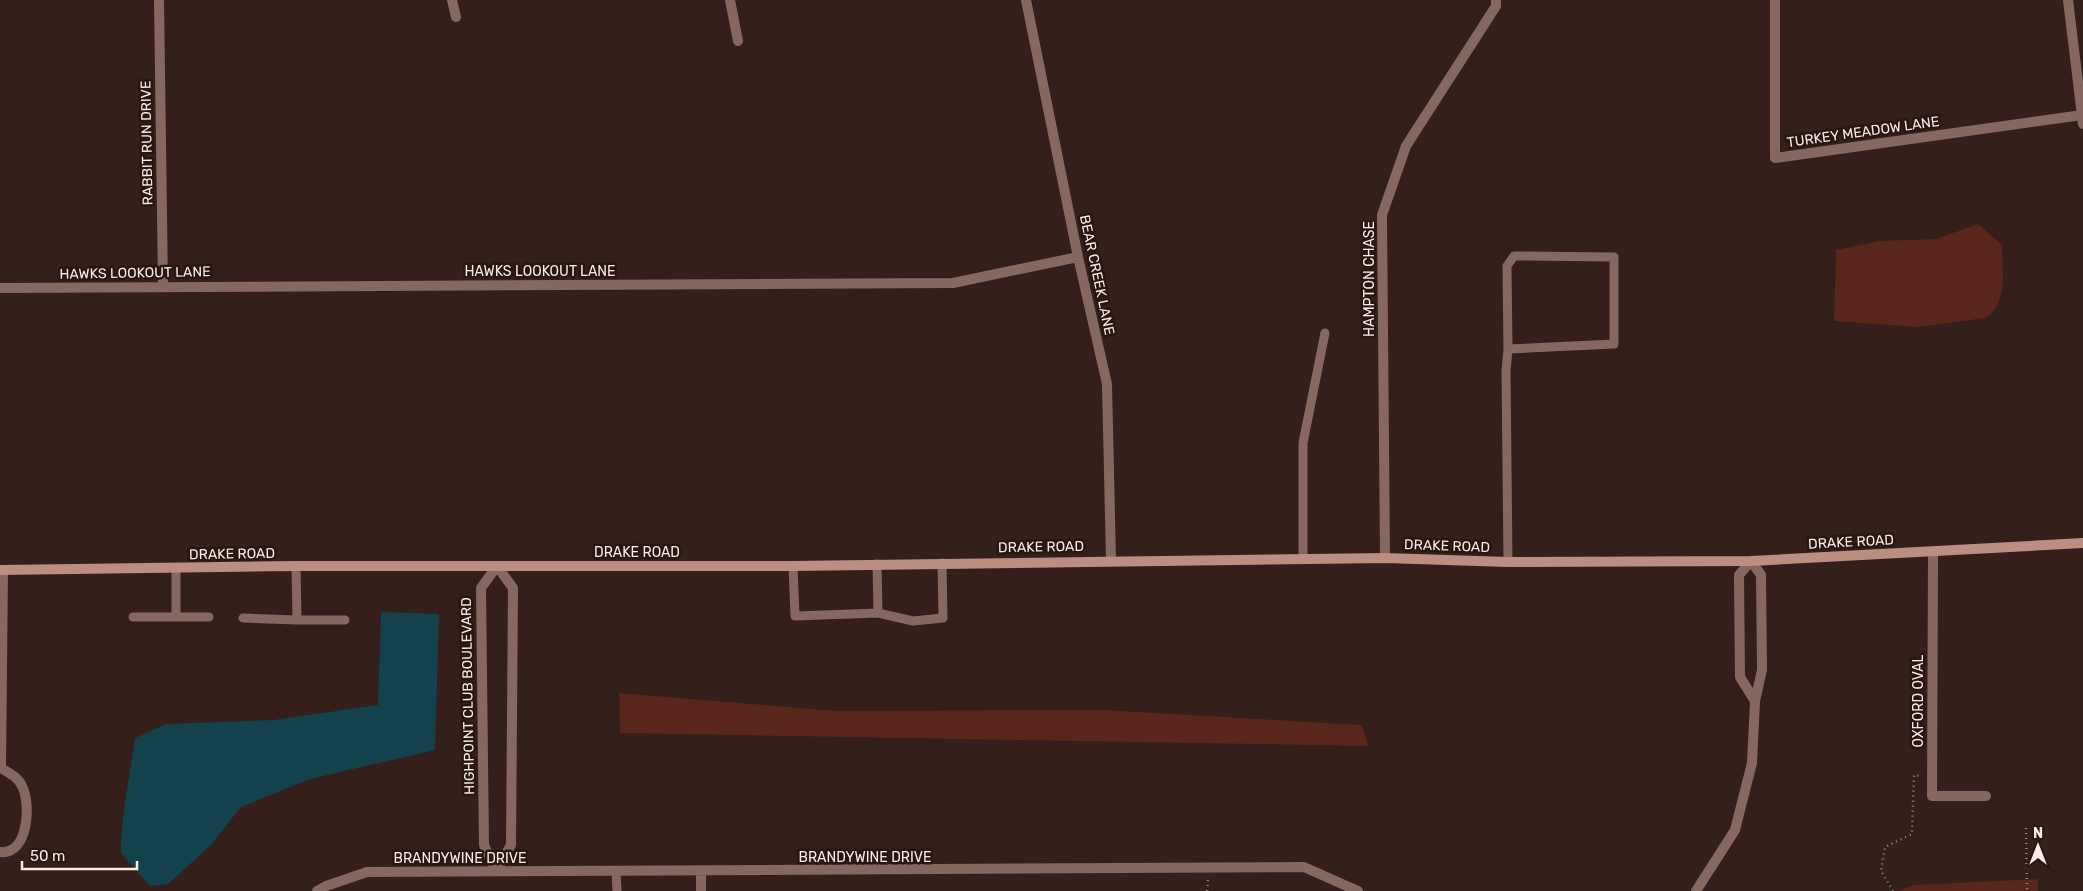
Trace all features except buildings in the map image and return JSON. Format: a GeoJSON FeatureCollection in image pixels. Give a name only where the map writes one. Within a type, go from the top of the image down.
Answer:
{"type":"FeatureCollection","features":[{"type":"Feature","properties":{"kind":"street","name":"RABBIT RUN DRIVE"},"geometry":{"type":"LineString","coordinates":[[159,0],[163,286]]}},
{"type":"Feature","properties":{"kind":"street"},"geometry":{"type":"LineString","coordinates":[[452,0],[456,17]]}},
{"type":"Feature","properties":{"kind":"street"},"geometry":{"type":"LineString","coordinates":[[730,0],[738,41]]}},
{"type":"Feature","properties":{"kind":"street","name":"HAMPTON CHASE"},"geometry":{"type":"LineString","coordinates":[[1385,558],[1382,215],[1406,146],[1496,6],[1496,0]]}},
{"type":"Feature","properties":{"kind":"street","name":"TURKEY MEADOW LANE"},"geometry":{"type":"LineString","coordinates":[[1775,0],[1775,158],[2082,119]]}},
{"type":"Feature","properties":{"kind":"street"},"geometry":{"type":"LineString","coordinates":[[2068,0],[2082,119]]}},
{"type":"Feature","properties":{"kind":"street","name":"BEAR CREEK LANE"},"geometry":{"type":"LineString","coordinates":[[1030,1],[1078,257],[1107,384],[1111,560]]}},
{"type":"Feature","properties":{"kind":"street","name":"HAWKS LOOKOUT LANE"},"geometry":{"type":"LineString","coordinates":[[0,288],[953,282],[1078,257]]}},
{"type":"Feature","properties":{"kind":"street","name":"DRAKE ROAD"},"geometry":{"type":"LineString","coordinates":[[1,570],[296,566],[793,566],[1111,560],[1385,558],[1508,562],[1750,561],[2083,543]]}},
{"type":"Feature","properties":{"kind":"street","name":"OXFORD OVAL"},"geometry":{"type":"LineString","coordinates":[[1933,552],[1932,796],[1986,796]]}},
{"type":"Feature","properties":{"kind":"street"},"geometry":{"type":"LineString","coordinates":[[1696,891],[1735,830],[1752,763],[1755,701],[1762,670],[1761,576],[1750,561],[1739,575],[1740,677],[1755,701]]}},
{"type":"Feature","properties":{"kind":"street"},"geometry":{"type":"LineString","coordinates":[[496,872],[511,844],[513,598],[513,588],[497,566]]}},
{"type":"Feature","properties":{"kind":"street","name":"HIGHPOINT CLUB BOULEVARD"},"geometry":{"type":"LineString","coordinates":[[496,872],[484,845],[481,588],[497,566]]}},
{"type":"Feature","properties":{"kind":"street"},"geometry":{"type":"LineString","coordinates":[[0,852],[6,853],[18,847],[25,834],[25,793],[16,778],[1,769],[1,570]]}},
{"type":"Feature","properties":{"kind":"street","name":"BRANDYWINE DRIVE"},"geometry":{"type":"LineString","coordinates":[[317,891],[367,872],[701,872],[1304,867],[1358,891]]}},
{"type":"Feature","properties":{"kind":"street"},"geometry":{"type":"LineString","coordinates":[[701,872],[701,891]]}},
{"type":"Feature","properties":{"kind":"lane"},"geometry":{"type":"LineString","coordinates":[[1508,349],[1614,344],[1614,257],[1514,256],[1507,266],[1508,562]]}},
{"type":"Feature","properties":{"kind":"lane"},"geometry":{"type":"LineString","coordinates":[[1303,559],[1303,443],[1325,333]]}},
{"type":"Feature","properties":{"kind":"lane"},"geometry":{"type":"LineString","coordinates":[[793,566],[795,616],[878,613],[913,621],[943,618],[942,563]]}},
{"type":"Feature","properties":{"kind":"lane"},"geometry":{"type":"LineString","coordinates":[[877,564],[878,613]]}},
{"type":"Feature","properties":{"kind":"lane"},"geometry":{"type":"LineString","coordinates":[[296,566],[297,620]]}},
{"type":"Feature","properties":{"kind":"lane"},"geometry":{"type":"LineString","coordinates":[[176,569],[176,617]]}},
{"type":"Feature","properties":{"kind":"lane"},"geometry":{"type":"LineString","coordinates":[[133,617],[209,617]]}},
{"type":"Feature","properties":{"kind":"lane"},"geometry":{"type":"LineString","coordinates":[[243,618],[346,620]]}},
{"type":"Feature","properties":{"kind":"lane"},"geometry":{"type":"LineString","coordinates":[[616,872],[617,891]]}},
{"type":"Feature","properties":{"kind":"path"},"geometry":{"type":"LineString","coordinates":[[1893,891],[1881,871],[1884,847],[1912,834],[1914,776],[1932,776]]}},
{"type":"Feature","properties":{"kind":"path"},"geometry":{"type":"LineString","coordinates":[[2026,828],[2027,891]]}},
{"type":"Feature","properties":{"kind":"shaded area"},"geometry":{"type":"Polygon","coordinates":[[[1978,224],[2002,245],[2003,275],[2001,295],[1993,312],[1985,318],[1917,327],[1834,321],[1836,250],[1879,241],[1936,239],[1978,224]]]}},
{"type":"Feature","properties":{"kind":"shaded area"},"geometry":{"type":"Polygon","coordinates":[[[619,693],[836,711],[1103,710],[1362,725],[1368,746],[620,733],[619,693]]]}},
{"type":"Feature","properties":{"kind":"shaded area"},"geometry":{"type":"Polygon","coordinates":[[[2038,879],[2038,891],[1899,891],[1913,885],[2038,879]]]}},
{"type":"Feature","properties":{"kind":"water"},"geometry":{"type":"Polygon","coordinates":[[[381,612],[439,614],[435,750],[310,779],[241,807],[210,846],[168,884],[150,886],[121,853],[124,809],[135,738],[166,724],[274,720],[378,705],[381,612]]]}}]}
